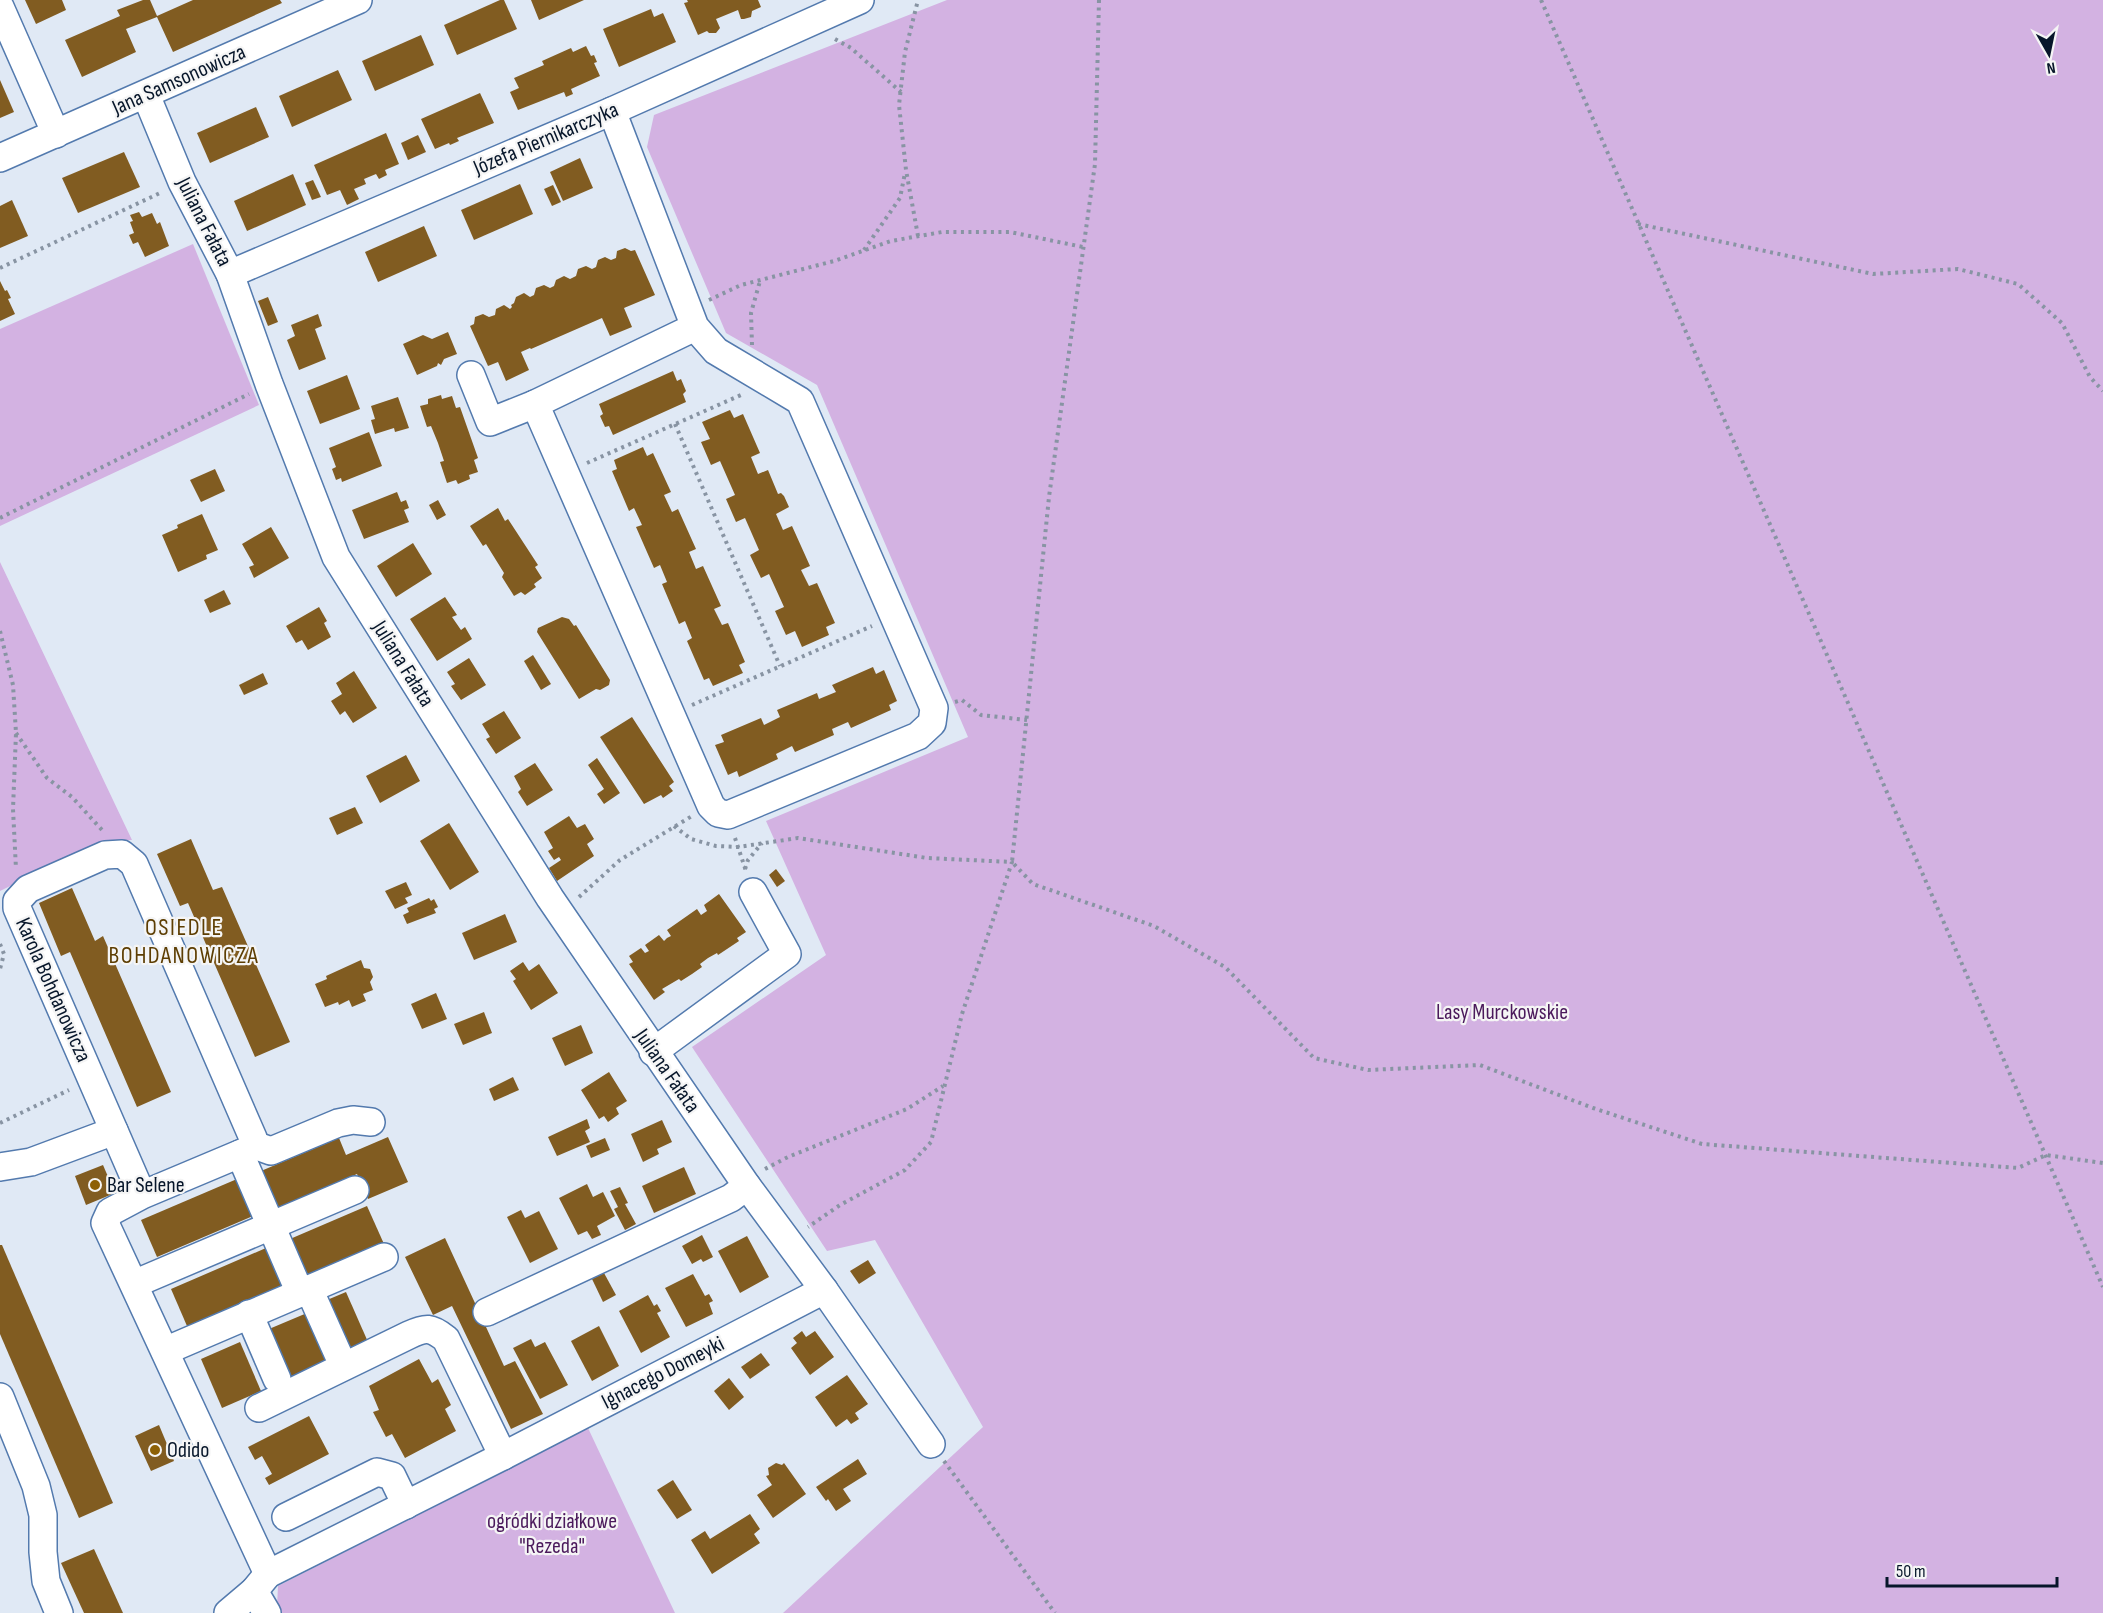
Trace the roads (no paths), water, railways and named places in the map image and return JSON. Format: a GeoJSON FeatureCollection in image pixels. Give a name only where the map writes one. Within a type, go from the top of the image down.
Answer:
{"type":"FeatureCollection","features":[{"type":"Feature","properties":{"kind":"street","name":"Jana Samsonowicza"},"geometry":{"type":"LineString","coordinates":[[0,158],[358,0]]}},
{"type":"Feature","properties":{"kind":"street","name":"Józefa Piernikarczyka"},"geometry":{"type":"LineString","coordinates":[[230,274],[612,111],[860,0]]}},
{"type":"Feature","properties":{"kind":"street"},"geometry":{"type":"LineString","coordinates":[[0,7],[56,134]]}},
{"type":"Feature","properties":{"kind":"street","name":"Juliana Fałata"},"geometry":{"type":"LineString","coordinates":[[146,95],[182,182],[230,274],[268,384],[336,557],[562,917],[745,1184],[824,1290],[931,1444]]}},
{"type":"Feature","properties":{"kind":"street"},"geometry":{"type":"LineString","coordinates":[[535,404],[719,811],[918,736],[932,723],[934,708],[800,401],[716,351],[692,319],[612,111]]}},
{"type":"Feature","properties":{"kind":"street"},"geometry":{"type":"LineString","coordinates":[[471,375],[490,423],[535,404],[692,319]]}},
{"type":"Feature","properties":{"kind":"street","name":"Karola Bohdanowicza"},"geometry":{"type":"LineString","coordinates":[[142,1195],[17,908],[17,901],[28,889],[105,855],[122,854],[134,864],[249,1127],[247,1149]]}},
{"type":"Feature","properties":{"kind":"street"},"geometry":{"type":"LineString","coordinates":[[653,1052],[787,954],[749,881]]}},
{"type":"Feature","properties":{"kind":"street"},"geometry":{"type":"LineString","coordinates":[[263,1592],[165,1351],[105,1223],[110,1212],[142,1195],[247,1149],[271,1151],[338,1123],[353,1120],[371,1122]]}},
{"type":"Feature","properties":{"kind":"street"},"geometry":{"type":"LineString","coordinates":[[0,1167],[31,1162],[114,1131]]}},
{"type":"Feature","properties":{"kind":"street"},"geometry":{"type":"LineString","coordinates":[[247,1149],[271,1226],[338,1354]]}},
{"type":"Feature","properties":{"kind":"street"},"geometry":{"type":"LineString","coordinates":[[487,1312],[731,1198],[745,1184]]}},
{"type":"Feature","properties":{"kind":"street"},"geometry":{"type":"LineString","coordinates":[[134,1284],[355,1190]]}},
{"type":"Feature","properties":{"kind":"street"},"geometry":{"type":"LineString","coordinates":[[165,1351],[384,1257]]}},
{"type":"Feature","properties":{"kind":"street","name":"Ignacego Domeyki"},"geometry":{"type":"LineString","coordinates":[[228,1613],[406,1505],[824,1290]]}},
{"type":"Feature","properties":{"kind":"street"},"geometry":{"type":"LineString","coordinates":[[249,1314],[277,1379]]}},
{"type":"Feature","properties":{"kind":"street"},"geometry":{"type":"LineString","coordinates":[[259,1408],[409,1335],[423,1329],[435,1330],[446,1339],[503,1456]]}},
{"type":"Feature","properties":{"kind":"street"},"geometry":{"type":"LineString","coordinates":[[0,1397],[36,1486],[43,1515],[46,1581],[60,1613]]}},
{"type":"Feature","properties":{"kind":"street"},"geometry":{"type":"LineString","coordinates":[[286,1517],[377,1472],[392,1476],[406,1505]]}},
{"type":"Feature","properties":{"kind":"place","name":"Bar Selene"},"geometry":{"type":"Point","coordinates":[95,1185]}},
{"type":"Feature","properties":{"kind":"place","name":"Odido"},"geometry":{"type":"Point","coordinates":[155,1450]}},
{"type":"Feature","properties":{"kind":"district","name":"OSIEDLE BOHDANOWICZA"},"geometry":{"type":"Point","coordinates":[184,941]}},
{"type":"Feature","properties":{"kind":"park label","name":"Lasy Murckowskie"},"geometry":{"type":"Point","coordinates":[1502,1012]}},
{"type":"Feature","properties":{"kind":"park label","name":"ogródki działkowe \"Rezeda\""},"geometry":{"type":"Point","coordinates":[552,1534]}}]}
